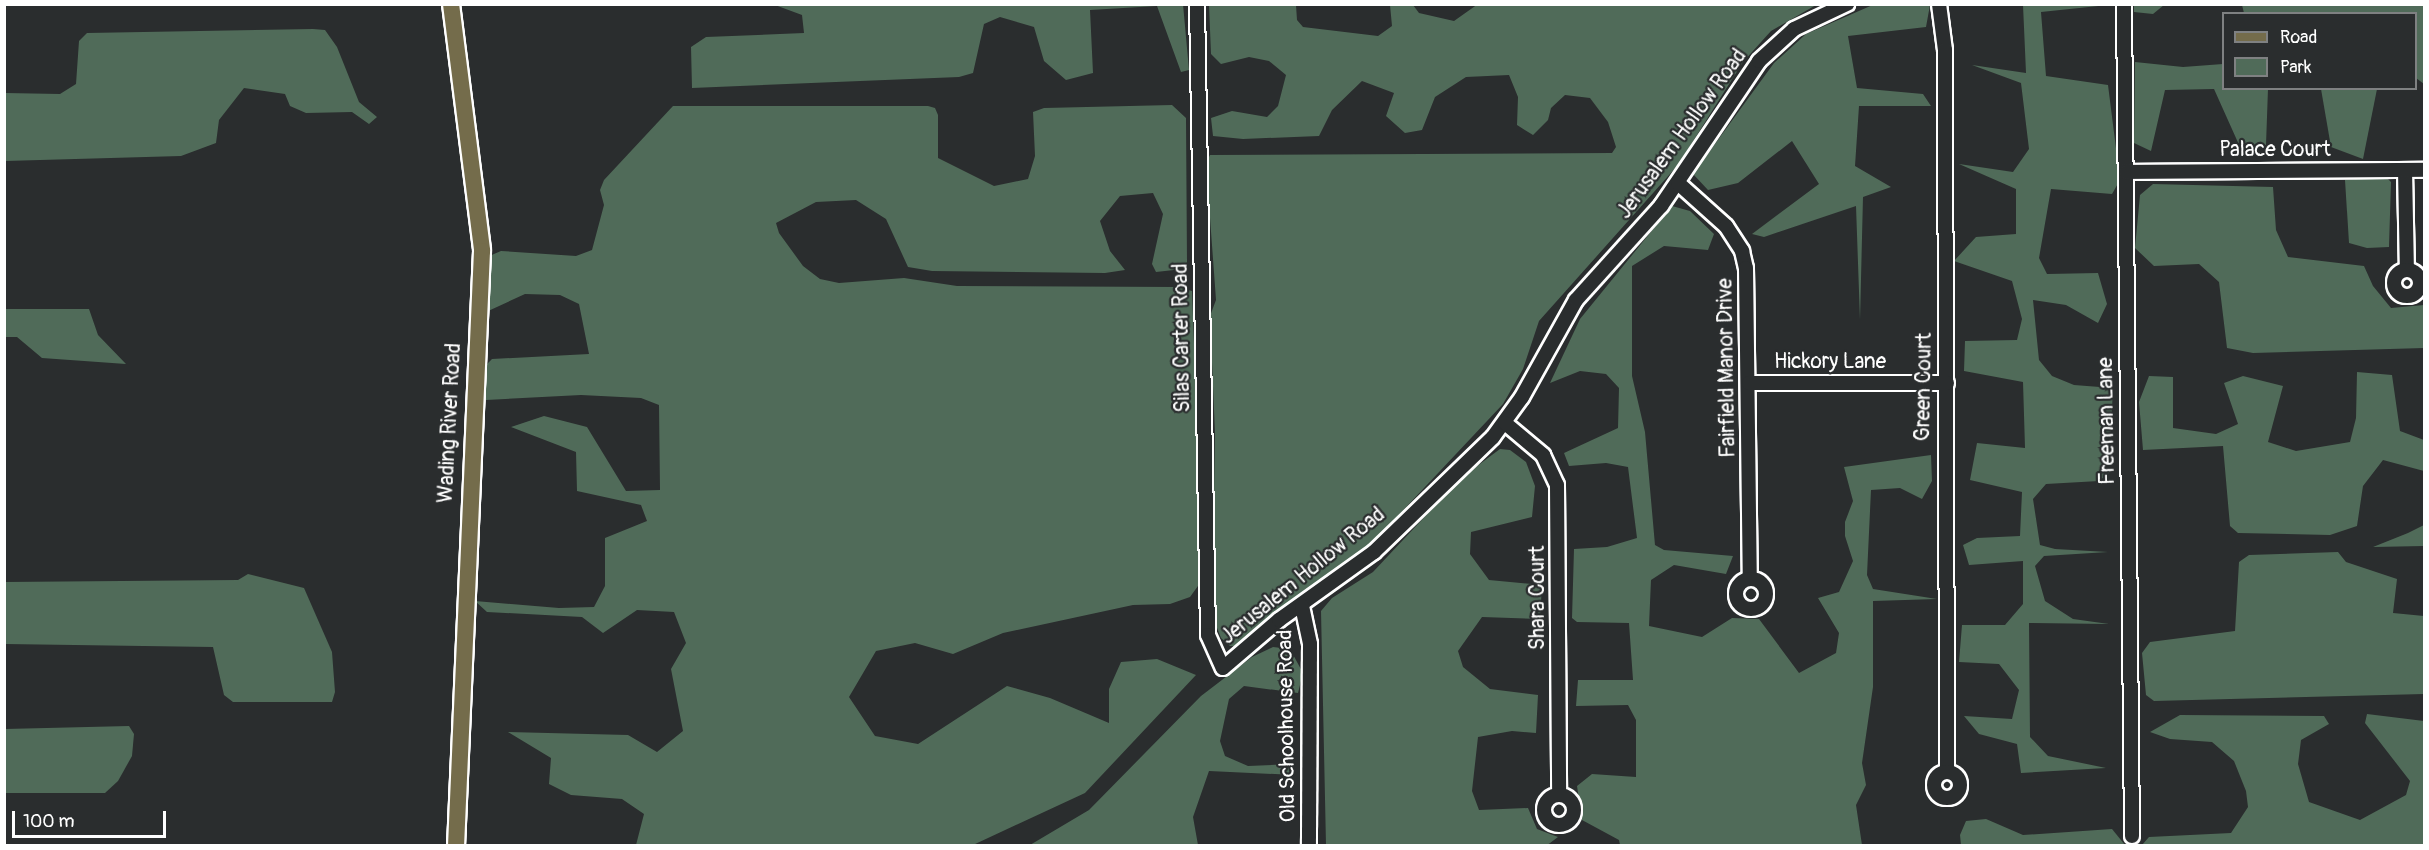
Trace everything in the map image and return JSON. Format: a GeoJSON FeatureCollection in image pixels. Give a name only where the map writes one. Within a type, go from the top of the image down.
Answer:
{"type":"FeatureCollection","features":[{"type":"Feature","properties":{"kind":"main road","name":"Wading River Road"},"geometry":{"type":"LineString","coordinates":[[451,4],[482,251],[456,846]]}},
{"type":"Feature","properties":{"kind":"street","name":"Silas Carter Road"},"geometry":{"type":"LineString","coordinates":[[1197,4],[1208,635],[1223,668]]}},
{"type":"Feature","properties":{"kind":"street","name":"Jerusalem Hollow Road"},"geometry":{"type":"LineString","coordinates":[[1223,668],[1374,552],[1505,423],[1576,300],[1661,206],[1759,62],[1794,29],[1847,4]]}},
{"type":"Feature","properties":{"kind":"street","name":"Green Court"},"geometry":{"type":"LineString","coordinates":[[1939,4],[1945,43],[1947,383],[1943,456],[1947,771]]}},
{"type":"Feature","properties":{"kind":"street","name":"Freeman Lane"},"geometry":{"type":"LineString","coordinates":[[2124,4],[2132,836]]}},
{"type":"Feature","properties":{"kind":"street"},"geometry":{"type":"LineString","coordinates":[[2404,170],[2407,270]]}},
{"type":"Feature","properties":{"kind":"street","name":"Palace Court"},"geometry":{"type":"LineString","coordinates":[[2126,172],[2424,170]]}},
{"type":"Feature","properties":{"kind":"street","name":"Fairfield Manor Drive"},"geometry":{"type":"LineString","coordinates":[[1678,183],[1711,209],[1742,251],[1748,289],[1750,579]]}},
{"type":"Feature","properties":{"kind":"street","name":"Hickory Lane"},"geometry":{"type":"LineString","coordinates":[[1749,383],[1947,383]]}},
{"type":"Feature","properties":{"kind":"street","name":"Shara Court"},"geometry":{"type":"LineString","coordinates":[[1505,423],[1544,455],[1557,485],[1559,795]]}},
{"type":"Feature","properties":{"kind":"street","name":"Old Schoolhouse Road"},"geometry":{"type":"LineString","coordinates":[[1302,606],[1310,644],[1310,846]]}},
{"type":"Feature","properties":{"kind":"green space"},"geometry":{"type":"Polygon","coordinates":[[[1183,4],[1189,70],[1181,72],[1157,6],[1090,10],[1093,73],[1066,80],[1044,61],[1034,27],[1000,17],[984,24],[973,73],[959,77],[692,88],[691,47],[706,37],[804,33],[802,15],[775,5],[1183,4]]]}},
{"type":"Feature","properties":{"kind":"green space"},"geometry":{"type":"Polygon","coordinates":[[[1478,4],[1816,5],[1771,31],[1743,62],[1678,165],[1539,321],[1523,369],[1503,404],[1377,538],[1239,646],[1230,646],[1221,638],[1212,615],[1215,433],[1210,316],[1216,300],[1206,163],[1210,155],[1612,153],[1616,147],[1608,122],[1590,98],[1565,95],[1551,108],[1548,120],[1533,135],[1517,125],[1518,97],[1509,75],[1466,77],[1435,97],[1422,130],[1405,133],[1386,116],[1394,93],[1362,81],[1332,110],[1319,136],[1243,139],[1213,136],[1211,118],[1232,111],[1267,117],[1278,106],[1286,75],[1269,61],[1249,57],[1221,64],[1211,54],[1209,5],[1296,5],[1297,20],[1303,27],[1378,36],[1392,26],[1390,5],[1413,5],[1419,13],[1454,21],[1478,4]]]}},
{"type":"Feature","properties":{"kind":"green space"},"geometry":{"type":"Polygon","coordinates":[[[1875,4],[1930,5],[1926,27],[1848,36],[1857,88],[1923,94],[1931,106],[1859,106],[1855,166],[1891,187],[1863,197],[1860,320],[1856,206],[1764,237],[1752,234],[1819,184],[1792,141],[1738,183],[1708,190],[1693,174],[1774,63],[1806,34],[1875,4]]]}},
{"type":"Feature","properties":{"kind":"green space"},"geometry":{"type":"Polygon","coordinates":[[[2134,4],[2164,5],[2153,14],[2134,12],[2134,4]]]}},
{"type":"Feature","properties":{"kind":"green space"},"geometry":{"type":"Polygon","coordinates":[[[2023,5],[2108,5],[2041,12],[2046,76],[2108,85],[2120,180],[2112,194],[2051,189],[2039,258],[2047,274],[2098,273],[2107,304],[2098,323],[2066,305],[2033,300],[2039,360],[2052,376],[2074,385],[2113,388],[2109,473],[2099,481],[2046,484],[2033,499],[2040,545],[2055,549],[2108,552],[2044,556],[2035,566],[2045,601],[2073,619],[2109,624],[2029,623],[2030,737],[2048,756],[2106,768],[2021,773],[2017,744],[1979,734],[1964,716],[2012,719],[2019,690],[1999,664],[1959,662],[1962,625],[2005,625],[2023,604],[2023,561],[1969,565],[1963,545],[1977,538],[2020,536],[2022,492],[1970,480],[1977,443],[2025,448],[2023,382],[1964,371],[1965,341],[2017,340],[2022,319],[2012,281],[1954,261],[1976,237],[2016,234],[2016,189],[1959,164],[2013,172],[2029,149],[2021,83],[1972,65],[2026,73],[2023,5]]]}},
{"type":"Feature","properties":{"kind":"green space"},"geometry":{"type":"Polygon","coordinates":[[[2242,5],[2424,5],[2424,84],[2417,79],[2417,12],[2244,12],[2242,5]]]}},
{"type":"Feature","properties":{"kind":"green space"},"geometry":{"type":"Polygon","coordinates":[[[325,30],[337,47],[359,102],[377,117],[369,124],[352,112],[306,113],[290,106],[285,94],[244,88],[219,120],[216,143],[181,156],[5,161],[5,93],[60,94],[76,84],[79,41],[87,33],[325,30]]]}},
{"type":"Feature","properties":{"kind":"green space"},"geometry":{"type":"Polygon","coordinates":[[[2135,62],[2183,67],[2222,64],[2222,90],[2268,90],[2266,145],[2240,147],[2214,89],[2165,90],[2151,151],[2134,143],[2135,62]]]}},
{"type":"Feature","properties":{"kind":"green space"},"geometry":{"type":"Polygon","coordinates":[[[2321,90],[2377,90],[2363,159],[2331,147],[2321,90]]]}},
{"type":"Feature","properties":{"kind":"green space"},"geometry":{"type":"Polygon","coordinates":[[[1172,105],[1186,118],[1187,262],[1183,269],[1156,272],[1152,264],[1163,214],[1153,193],[1120,196],[1100,221],[1110,251],[1125,270],[1105,273],[932,271],[908,267],[886,219],[856,200],[816,202],[776,223],[779,233],[803,266],[820,279],[839,283],[904,278],[957,286],[1178,287],[1192,291],[1203,579],[1190,597],[1170,604],[1133,605],[1003,633],[953,654],[915,643],[876,651],[849,697],[875,736],[918,744],[1007,686],[1050,698],[1109,723],[1109,689],[1121,662],[1157,659],[1196,675],[1085,793],[973,845],[636,845],[644,814],[622,799],[571,795],[549,784],[551,758],[508,732],[628,735],[657,752],[683,731],[671,669],[686,643],[674,612],[637,610],[603,633],[582,617],[487,612],[475,601],[559,608],[594,607],[605,586],[605,538],[647,521],[641,505],[577,491],[576,452],[511,427],[544,416],[587,427],[626,491],[660,490],[659,405],[641,398],[581,395],[486,400],[483,368],[492,359],[589,354],[579,304],[560,295],[525,294],[486,312],[487,257],[501,251],[576,256],[592,250],[604,205],[600,190],[604,180],[673,106],[928,106],[935,108],[938,115],[938,158],[994,186],[1028,179],[1035,156],[1033,112],[1044,108],[1172,105]]]}},
{"type":"Feature","properties":{"kind":"green space"},"geometry":{"type":"Polygon","coordinates":[[[2385,176],[2391,182],[2389,247],[2367,248],[2349,243],[2345,180],[2385,176]]]}},
{"type":"Feature","properties":{"kind":"green space"},"geometry":{"type":"Polygon","coordinates":[[[2153,184],[2273,187],[2276,230],[2288,257],[2364,266],[2373,286],[2391,308],[2424,305],[2424,348],[2253,353],[2227,348],[2219,282],[2199,264],[2154,266],[2135,248],[2140,195],[2153,184]]]}},
{"type":"Feature","properties":{"kind":"green space"},"geometry":{"type":"Polygon","coordinates":[[[1672,206],[1690,211],[1714,234],[1708,250],[1664,246],[1632,266],[1632,376],[1645,432],[1655,545],[1664,550],[1733,556],[1726,574],[1674,565],[1651,580],[1649,626],[1702,637],[1732,618],[1759,619],[1799,673],[1836,653],[1839,633],[1818,598],[1839,592],[1853,561],[1845,536],[1845,522],[1853,501],[1844,467],[1931,455],[1932,481],[1922,499],[1900,488],[1871,490],[1867,575],[1873,589],[1937,599],[1873,601],[1873,687],[1862,763],[1866,785],[1856,805],[1862,845],[1620,845],[1619,840],[1582,820],[1577,786],[1592,774],[1636,777],[1636,720],[1628,705],[1576,706],[1578,680],[1633,680],[1629,623],[1577,622],[1572,618],[1574,549],[1607,547],[1637,538],[1628,467],[1606,463],[1569,466],[1564,453],[1618,428],[1619,388],[1606,374],[1580,371],[1550,383],[1580,319],[1672,206]]]}},
{"type":"Feature","properties":{"kind":"green space"},"geometry":{"type":"Polygon","coordinates":[[[5,309],[89,309],[98,335],[126,364],[42,358],[17,337],[5,337],[5,309]]]}},
{"type":"Feature","properties":{"kind":"green space"},"geometry":{"type":"Polygon","coordinates":[[[2357,372],[2392,375],[2400,431],[2424,440],[2424,471],[2383,460],[2363,486],[2357,526],[2330,535],[2238,533],[2230,526],[2223,446],[2143,450],[2139,402],[2149,376],[2173,377],[2173,428],[2216,434],[2238,424],[2224,383],[2243,376],[2283,386],[2268,442],[2296,451],[2350,442],[2356,418],[2357,372]]]}},
{"type":"Feature","properties":{"kind":"green space"},"geometry":{"type":"Polygon","coordinates":[[[1500,449],[1510,450],[1526,462],[1535,486],[1532,517],[1471,532],[1470,554],[1489,580],[1542,585],[1540,619],[1482,617],[1458,651],[1463,667],[1490,689],[1538,695],[1536,733],[1512,731],[1478,737],[1472,791],[1479,810],[1528,808],[1537,829],[1558,837],[1546,846],[1326,845],[1321,611],[1332,598],[1373,572],[1461,478],[1500,449]]]}},
{"type":"Feature","properties":{"kind":"green space"},"geometry":{"type":"Polygon","coordinates":[[[2424,525],[2424,546],[2373,547],[2408,533],[2424,525]]]}},
{"type":"Feature","properties":{"kind":"green space"},"geometry":{"type":"Polygon","coordinates":[[[2338,552],[2346,562],[2397,579],[2393,613],[2424,616],[2424,694],[2154,701],[2146,695],[2142,653],[2150,642],[2235,631],[2239,562],[2249,555],[2338,552]]]}},
{"type":"Feature","properties":{"kind":"green space"},"geometry":{"type":"Polygon","coordinates":[[[248,574],[304,588],[332,652],[335,692],[332,702],[233,702],[224,695],[213,647],[5,644],[5,582],[238,580],[248,574]]]}},
{"type":"Feature","properties":{"kind":"green space"},"geometry":{"type":"Polygon","coordinates":[[[1273,647],[1290,649],[1303,673],[1298,693],[1244,686],[1229,699],[1220,741],[1225,756],[1248,766],[1291,764],[1295,775],[1209,771],[1193,817],[1198,845],[1030,845],[1089,810],[1201,696],[1252,657],[1273,647]]]}},
{"type":"Feature","properties":{"kind":"green space"},"geometry":{"type":"Polygon","coordinates":[[[2367,714],[2424,721],[2424,845],[2142,845],[2149,837],[2231,833],[2248,807],[2246,791],[2234,761],[2212,742],[2170,739],[2150,732],[2180,715],[2324,716],[2329,724],[2301,740],[2298,764],[2309,802],[2360,820],[2406,795],[2410,781],[2365,723],[2367,714]]]}},
{"type":"Feature","properties":{"kind":"green space"},"geometry":{"type":"Polygon","coordinates":[[[129,726],[134,734],[132,756],[118,781],[105,793],[5,793],[5,729],[129,726]]]}},
{"type":"Feature","properties":{"kind":"green space"},"geometry":{"type":"Polygon","coordinates":[[[1986,819],[2023,835],[2112,829],[2125,845],[1961,845],[1960,835],[1966,821],[1986,819]]]}}]}
